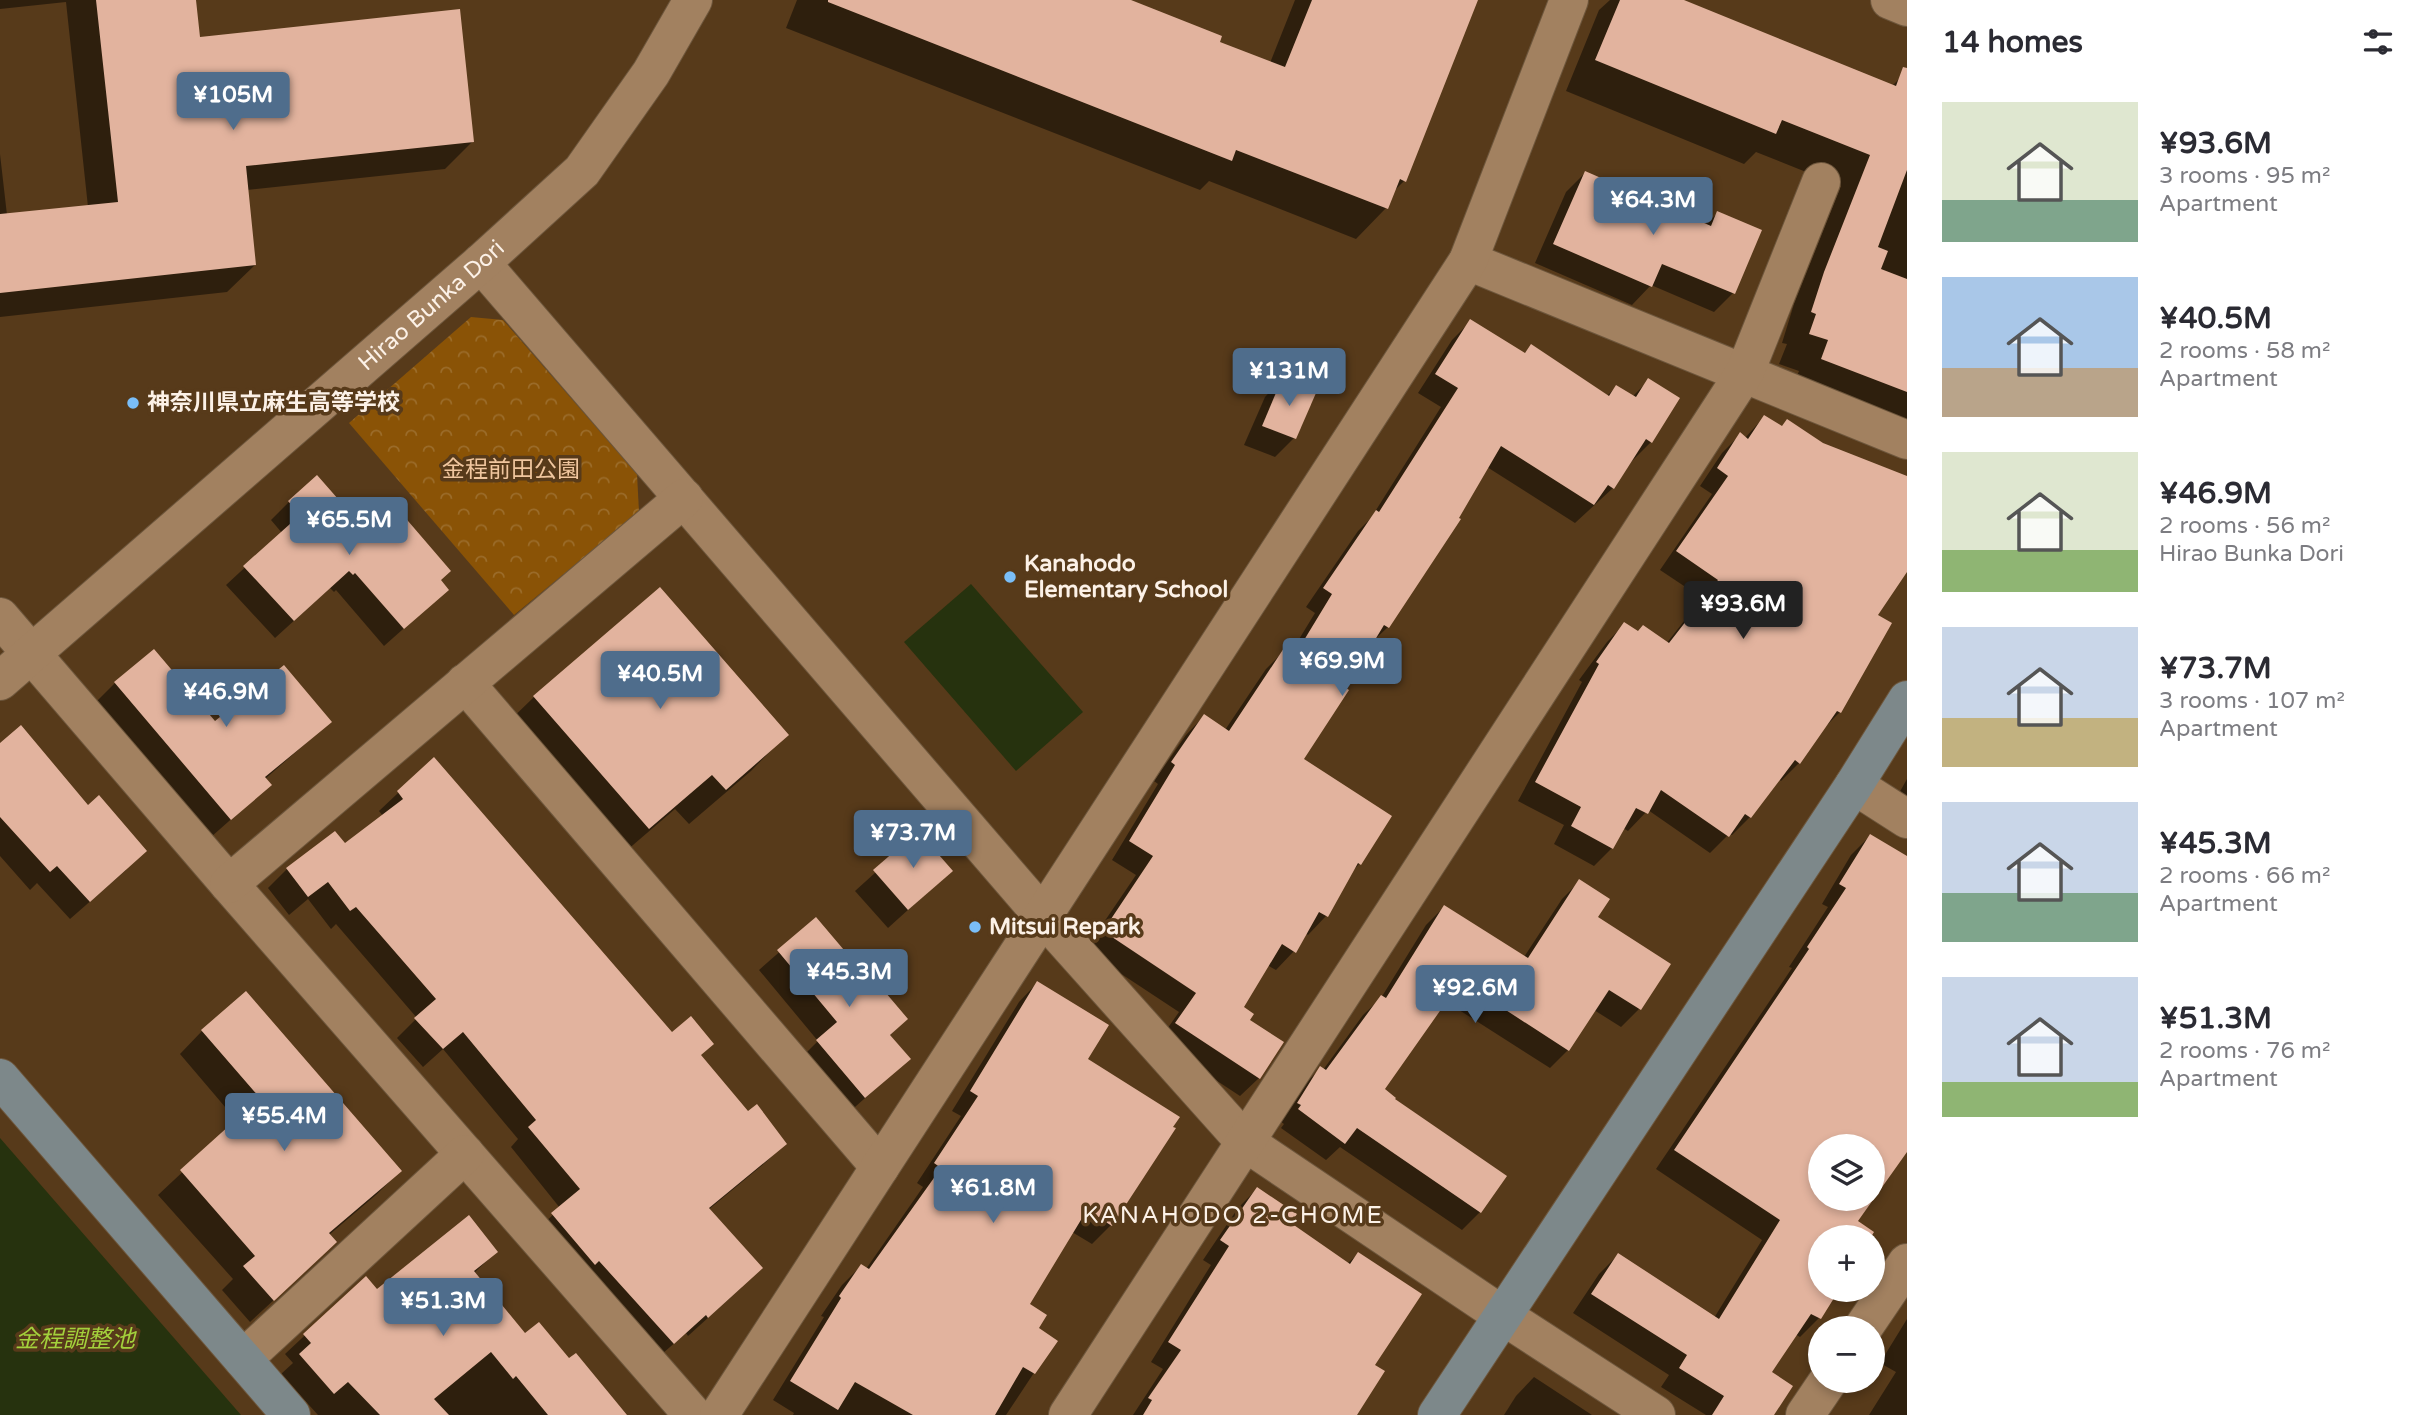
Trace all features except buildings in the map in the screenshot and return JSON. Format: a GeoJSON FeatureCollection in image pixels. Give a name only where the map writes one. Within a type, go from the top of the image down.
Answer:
{"type":"FeatureCollection","features":[{"type":"Feature","properties":{"kind":"street","name":"Hirao Bunka Dori"},"geometry":{"type":"LineString","coordinates":[[0,681],[481,263],[582,171],[651,73],[693,0]]}},
{"type":"Feature","properties":{"kind":"street"},"geometry":{"type":"LineString","coordinates":[[719,1415],[1468,261],[1569,0]]}},
{"type":"Feature","properties":{"kind":"street"},"geometry":{"type":"LineString","coordinates":[[1890,0],[1907,7]]}},
{"type":"Feature","properties":{"kind":"street"},"geometry":{"type":"LineString","coordinates":[[1068,1415],[1745,372],[1821,182]]}},
{"type":"Feature","properties":{"kind":"street"},"geometry":{"type":"LineString","coordinates":[[1468,261],[1907,440]]}},
{"type":"Feature","properties":{"kind":"street"},"geometry":{"type":"LineString","coordinates":[[481,263],[1042,916],[1245,1142],[1656,1415]]}},
{"type":"Feature","properties":{"kind":"street"},"geometry":{"type":"LineString","coordinates":[[229,884],[684,498]]}},
{"type":"Feature","properties":{"kind":"street"},"geometry":{"type":"LineString","coordinates":[[0,617],[229,884],[693,1415]]}},
{"type":"Feature","properties":{"kind":"street"},"geometry":{"type":"LineString","coordinates":[[465,683],[880,1167]]}},
{"type":"Feature","properties":{"kind":"street"},"geometry":{"type":"LineString","coordinates":[[1437,1415],[1854,785],[1907,700]]}},
{"type":"Feature","properties":{"kind":"street"},"geometry":{"type":"LineString","coordinates":[[1854,785],[1907,819]]}},
{"type":"Feature","properties":{"kind":"street"},"geometry":{"type":"LineString","coordinates":[[0,1078],[291,1415]]}},
{"type":"Feature","properties":{"kind":"street"},"geometry":{"type":"LineString","coordinates":[[243,1359],[465,1154]]}},
{"type":"Feature","properties":{"kind":"street"},"geometry":{"type":"LineString","coordinates":[[1871,1316],[1907,1263]]}},
{"type":"Feature","properties":{"kind":"street"},"geometry":{"type":"LineString","coordinates":[[1805,1415],[1820,1393]]}},
{"type":"Feature","properties":{"kind":"green space","name":"金程前田公園"},"geometry":{"type":"Polygon","coordinates":[[[471,317],[503,320],[637,474],[639,512],[514,615],[349,423],[471,317]]]}},
{"type":"Feature","properties":{"kind":"water"},"geometry":{"type":"Polygon","coordinates":[[[971,584],[1083,712],[1016,771],[904,642],[971,584]]]}},
{"type":"Feature","properties":{"kind":"water","name":"金程調整池"},"geometry":{"type":"Polygon","coordinates":[[[0,1138],[241,1415],[0,1415],[0,1138]]]}},
{"type":"Feature","properties":{"kind":"place","name":"神奈川県立麻生高等学校"},"geometry":{"type":"Point","coordinates":[133,403]}},
{"type":"Feature","properties":{"kind":"place","name":"Kanahodo Elementary School"},"geometry":{"type":"Point","coordinates":[1010,577]}},
{"type":"Feature","properties":{"kind":"place","name":"Mitsui Repark"},"geometry":{"type":"Point","coordinates":[975,927]}},
{"type":"Feature","properties":{"kind":"district","name":"KANAHODO 2-CHOME"},"geometry":{"type":"Point","coordinates":[1233,1215]}}]}
